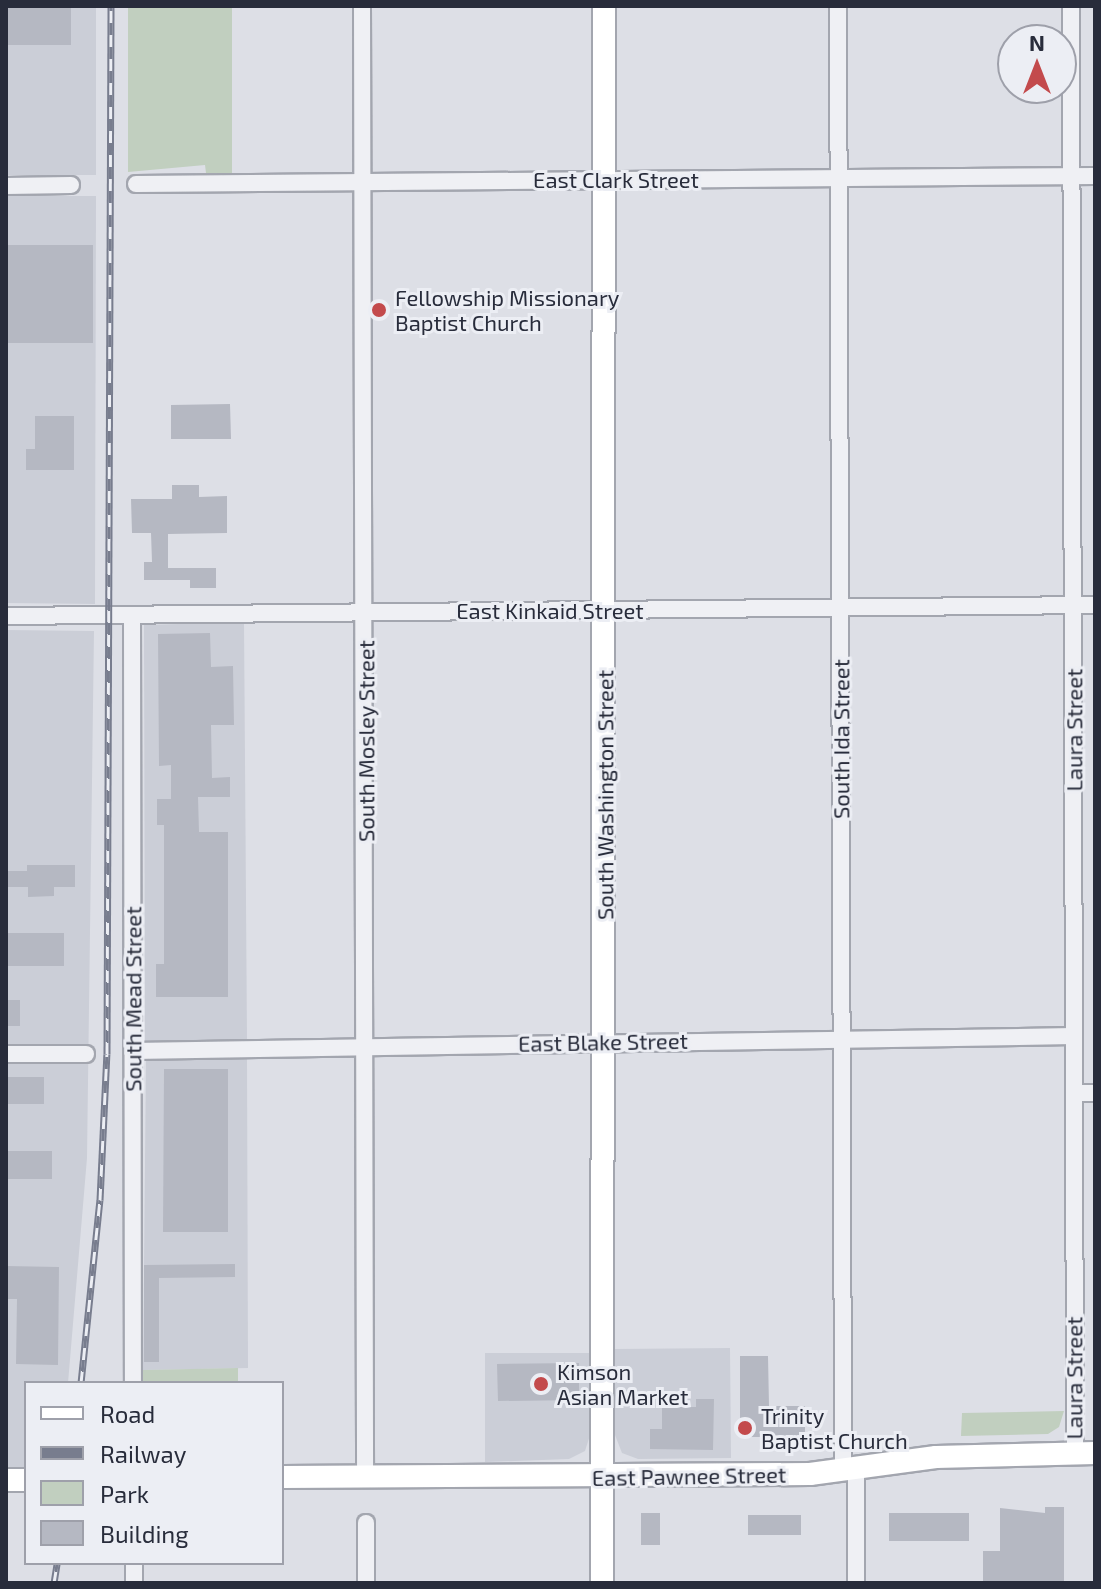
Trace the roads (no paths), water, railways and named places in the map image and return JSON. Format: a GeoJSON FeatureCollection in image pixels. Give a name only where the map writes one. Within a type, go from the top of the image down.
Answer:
{"type":"FeatureCollection","features":[{"type":"Feature","properties":{"kind":"street","name":"South Mosley Street"},"geometry":{"type":"LineString","coordinates":[[362,6],[367,1048],[365,1477]]}},
{"type":"Feature","properties":{"kind":"street","name":"South Washington Street"},"geometry":{"type":"LineString","coordinates":[[602,1583],[605,1478],[604,6]]}},
{"type":"Feature","properties":{"kind":"street","name":"South Ida Street"},"geometry":{"type":"LineString","coordinates":[[838,6],[842,1038],[850,1471],[856,1583]]}},
{"type":"Feature","properties":{"kind":"street","name":"Laura Street"},"geometry":{"type":"LineString","coordinates":[[1071,6],[1073,1036],[1085,1453]]}},
{"type":"Feature","properties":{"kind":"street","name":"East Clark Street"},"geometry":{"type":"LineString","coordinates":[[136,184],[1095,176]]}},
{"type":"Feature","properties":{"kind":"street"},"geometry":{"type":"LineString","coordinates":[[6,186],[71,185]]}},
{"type":"Feature","properties":{"kind":"street","name":"East Kinkaid Street"},"geometry":{"type":"LineString","coordinates":[[6,616],[1095,605]]}},
{"type":"Feature","properties":{"kind":"street","name":"South Mead Street"},"geometry":{"type":"LineString","coordinates":[[132,615],[133,1381]]}},
{"type":"Feature","properties":{"kind":"street","name":"East Blake Street"},"geometry":{"type":"LineString","coordinates":[[133,1051],[605,1041],[1073,1036]]}},
{"type":"Feature","properties":{"kind":"street"},"geometry":{"type":"LineString","coordinates":[[6,1054],[86,1054]]}},
{"type":"Feature","properties":{"kind":"street"},"geometry":{"type":"LineString","coordinates":[[1074,1093],[1095,1093]]}},
{"type":"Feature","properties":{"kind":"street","name":"East Pawnee Street"},"geometry":{"type":"LineString","coordinates":[[284,1477],[605,1478],[850,1471],[946,1456],[1085,1453]]}},
{"type":"Feature","properties":{"kind":"street"},"geometry":{"type":"LineString","coordinates":[[366,1523],[366,1583]]}},
{"type":"Feature","properties":{"kind":"railway"},"geometry":{"type":"LineString","coordinates":[[81,1381],[100,1200],[107,1054],[111,6]]}},
{"type":"Feature","properties":{"kind":"railway"},"geometry":{"type":"LineString","coordinates":[[54,1583],[57,1565]]}},
{"type":"Feature","properties":{"kind":"place","name":"Fellowship Missionary Baptist Church"},"geometry":{"type":"Point","coordinates":[379,310]}},
{"type":"Feature","properties":{"kind":"place","name":"Kimson Asian Market"},"geometry":{"type":"Point","coordinates":[541,1384]}},
{"type":"Feature","properties":{"kind":"place","name":"Trinity Baptist Church"},"geometry":{"type":"Point","coordinates":[745,1428]}}]}
